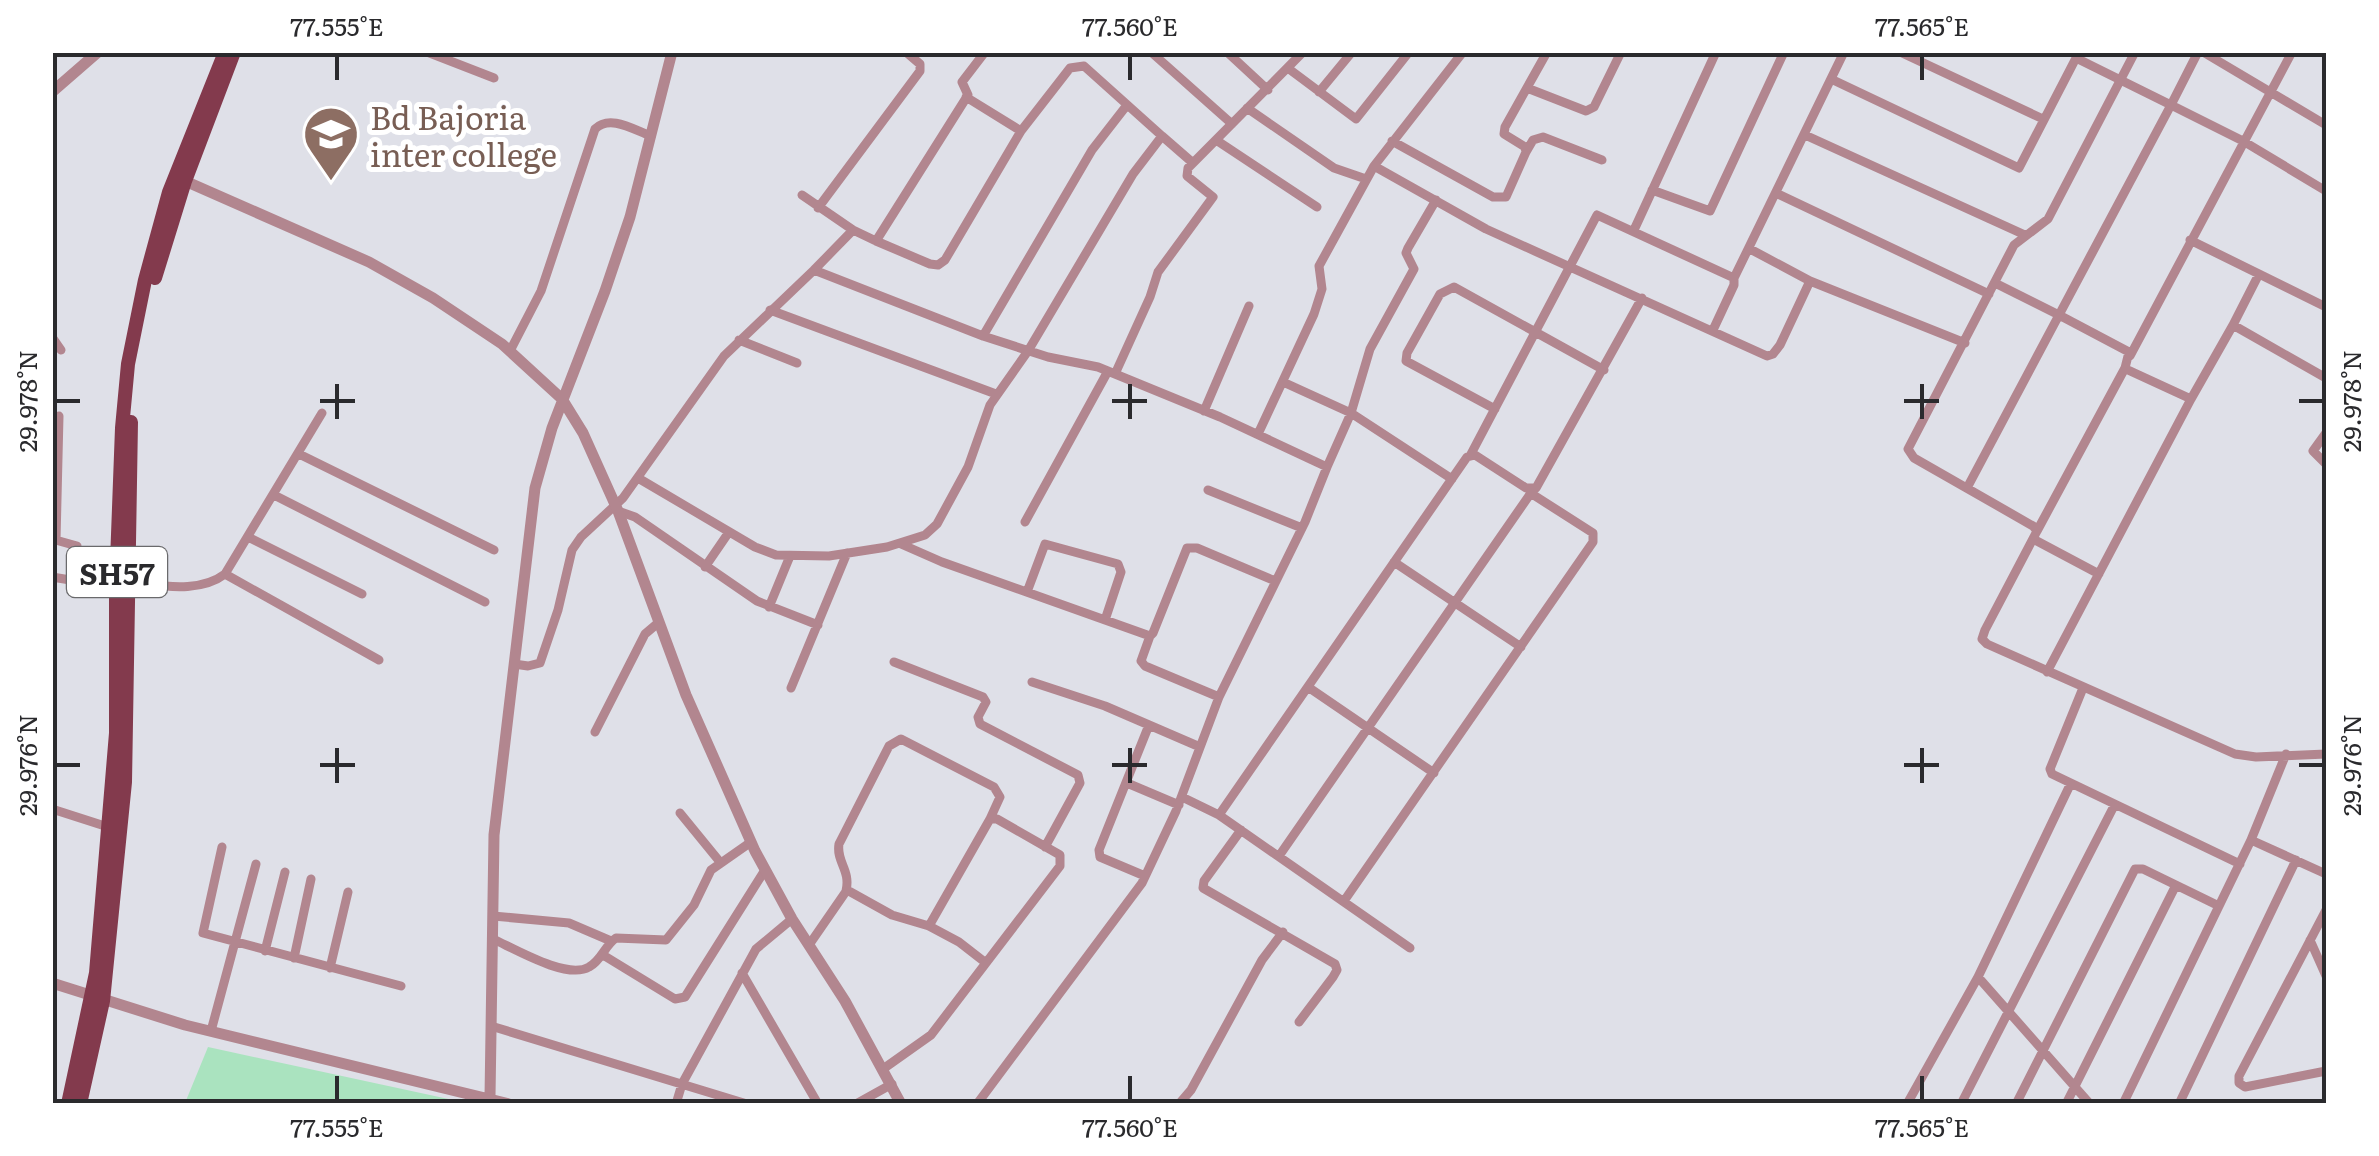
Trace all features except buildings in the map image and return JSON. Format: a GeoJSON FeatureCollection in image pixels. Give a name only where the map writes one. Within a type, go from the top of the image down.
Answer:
{"type":"FeatureCollection","features":[{"type":"Feature","properties":{"kind":"main road","name":"SH57"},"geometry":{"type":"LineString","coordinates":[[80,1104],[98,999],[125,782],[122,428],[133,334],[170,192],[224,52]]}},
{"type":"Feature","properties":{"kind":"main road","name":"SH57"},"geometry":{"type":"LineString","coordinates":[[68,1104],[98,999],[138,362],[154,282],[185,181],[234,52]]}},
{"type":"Feature","properties":{"kind":"street"},"geometry":{"type":"LineString","coordinates":[[52,92],[98,52]]}},
{"type":"Feature","properties":{"kind":"street"},"geometry":{"type":"LineString","coordinates":[[426,52],[494,78]]}},
{"type":"Feature","properties":{"kind":"street"},"geometry":{"type":"LineString","coordinates":[[490,1098],[494,835],[534,488],[562,398],[605,291],[652,136],[672,52]]}},
{"type":"Feature","properties":{"kind":"street"},"geometry":{"type":"LineString","coordinates":[[818,208],[920,71],[920,64],[906,52]]}},
{"type":"Feature","properties":{"kind":"street"},"geometry":{"type":"LineString","coordinates":[[876,241],[966,97],[968,92],[962,82],[985,52]]}},
{"type":"Feature","properties":{"kind":"street"},"geometry":{"type":"LineString","coordinates":[[1150,52],[1232,124]]}},
{"type":"Feature","properties":{"kind":"street"},"geometry":{"type":"LineString","coordinates":[[1227,52],[1268,90]]}},
{"type":"Feature","properties":{"kind":"street"},"geometry":{"type":"LineString","coordinates":[[1025,522],[1112,373],[1150,297],[1158,272],[1212,201],[1211,194],[1187,176],[1188,168],[1303,52]]}},
{"type":"Feature","properties":{"kind":"street"},"geometry":{"type":"LineString","coordinates":[[1319,92],[1352,52]]}},
{"type":"Feature","properties":{"kind":"street"},"geometry":{"type":"LineString","coordinates":[[1289,69],[1352,118],[1359,118],[1409,52]]}},
{"type":"Feature","properties":{"kind":"street"},"geometry":{"type":"LineString","coordinates":[[1258,434],[1322,288],[1319,266],[1374,166],[1463,52]]}},
{"type":"Feature","properties":{"kind":"street"},"geometry":{"type":"LineString","coordinates":[[1526,152],[1504,134],[1547,52]]}},
{"type":"Feature","properties":{"kind":"street"},"geometry":{"type":"LineString","coordinates":[[1527,88],[1586,111],[1594,106],[1621,52]]}},
{"type":"Feature","properties":{"kind":"street"},"geometry":{"type":"LineString","coordinates":[[1634,230],[1716,52]]}},
{"type":"Feature","properties":{"kind":"street"},"geometry":{"type":"LineString","coordinates":[[1652,190],[1710,211],[1784,52]]}},
{"type":"Feature","properties":{"kind":"street"},"geometry":{"type":"LineString","coordinates":[[1713,330],[1734,278],[1844,52]]}},
{"type":"Feature","properties":{"kind":"street"},"geometry":{"type":"LineString","coordinates":[[1900,52],[2044,119]]}},
{"type":"Feature","properties":{"kind":"street"},"geometry":{"type":"LineString","coordinates":[[1929,66],[1937,52]]}},
{"type":"Feature","properties":{"kind":"street"},"geometry":{"type":"LineString","coordinates":[[2099,574],[2036,536],[2033,526],[1914,458],[1908,449],[2014,245],[2048,219],[2136,52]]}},
{"type":"Feature","properties":{"kind":"street"},"geometry":{"type":"LineString","coordinates":[[1967,488],[2201,52],[2326,125]]}},
{"type":"Feature","properties":{"kind":"street"},"geometry":{"type":"LineString","coordinates":[[2292,52],[1982,640],[2235,754],[2326,754]]}},
{"type":"Feature","properties":{"kind":"street"},"geometry":{"type":"LineString","coordinates":[[1831,79],[2013,167],[2023,164],[2077,55],[2243,141],[2326,191]]}},
{"type":"Feature","properties":{"kind":"street"},"geometry":{"type":"LineString","coordinates":[[802,195],[853,230],[938,265],[1021,131],[1052,89],[1076,66],[1084,66],[1193,164]]}},
{"type":"Feature","properties":{"kind":"street"},"geometry":{"type":"LineString","coordinates":[[966,97],[1021,131]]}},
{"type":"Feature","properties":{"kind":"street"},"geometry":{"type":"LineString","coordinates":[[984,336],[1092,150],[1127,105]]}},
{"type":"Feature","properties":{"kind":"street"},"geometry":{"type":"LineString","coordinates":[[1247,108],[1334,168],[1366,180]]}},
{"type":"Feature","properties":{"kind":"street"},"geometry":{"type":"LineString","coordinates":[[510,351],[541,291],[596,129],[602,122],[610,121],[652,136]]}},
{"type":"Feature","properties":{"kind":"street"},"geometry":{"type":"LineString","coordinates":[[1804,135],[2025,235]]}},
{"type":"Feature","properties":{"kind":"street"},"geometry":{"type":"LineString","coordinates":[[638,478],[755,547],[790,556],[847,553],[900,544],[925,535],[936,524],[968,467],[996,394],[1028,351],[1134,174],[1162,136]]}},
{"type":"Feature","properties":{"kind":"street"},"geometry":{"type":"LineString","coordinates":[[1392,141],[1501,198],[1506,196],[1533,140],[1542,137],[1602,160]]}},
{"type":"Feature","properties":{"kind":"street"},"geometry":{"type":"LineString","coordinates":[[1216,140],[1316,207]]}},
{"type":"Feature","properties":{"kind":"street"},"geometry":{"type":"LineString","coordinates":[[1374,166],[1486,230],[1758,352],[1773,354],[1810,280]]}},
{"type":"Feature","properties":{"kind":"street"},"geometry":{"type":"LineString","coordinates":[[185,181],[369,262],[468,320],[562,398],[583,433],[617,508],[658,623],[751,842],[902,1104]]}},
{"type":"Feature","properties":{"kind":"street"},"geometry":{"type":"LineString","coordinates":[[1776,194],[1989,294]]}},
{"type":"Feature","properties":{"kind":"street"},"geometry":{"type":"LineString","coordinates":[[977,1104],[1146,876],[1181,801],[1218,697],[1324,480],[1370,349],[1414,268],[1406,253],[1408,248],[1436,200]]}},
{"type":"Feature","properties":{"kind":"street"},"geometry":{"type":"LineString","coordinates":[[1219,815],[1471,454],[1598,215],[1734,278]]}},
{"type":"Feature","properties":{"kind":"street"},"geometry":{"type":"LineString","coordinates":[[514,664],[528,666],[540,662],[558,610],[572,550],[602,515],[617,508],[676,420],[740,340],[853,230]]}},
{"type":"Feature","properties":{"kind":"street"},"geometry":{"type":"LineString","coordinates":[[2190,240],[2326,307]]}},
{"type":"Feature","properties":{"kind":"street"},"geometry":{"type":"LineString","coordinates":[[1750,248],[1810,280],[1965,343]]}},
{"type":"Feature","properties":{"kind":"street"},"geometry":{"type":"LineString","coordinates":[[814,270],[922,315],[1028,351],[1112,373],[1327,467]]}},
{"type":"Feature","properties":{"kind":"street"},"geometry":{"type":"LineString","coordinates":[[2048,672],[2259,274]]}},
{"type":"Feature","properties":{"kind":"street"},"geometry":{"type":"LineString","coordinates":[[1994,283],[2125,349],[2130,356]]}},
{"type":"Feature","properties":{"kind":"street"},"geometry":{"type":"LineString","coordinates":[[1495,409],[1406,361],[1440,294],[1447,288],[1454,287],[1604,370]]}},
{"type":"Feature","properties":{"kind":"street"},"geometry":{"type":"LineString","coordinates":[[1280,856],[1532,492],[1642,298]]}},
{"type":"Feature","properties":{"kind":"street"},"geometry":{"type":"LineString","coordinates":[[1204,410],[1249,306]]}},
{"type":"Feature","properties":{"kind":"street"},"geometry":{"type":"LineString","coordinates":[[770,310],[996,394]]}},
{"type":"Feature","properties":{"kind":"street"},"geometry":{"type":"LineString","coordinates":[[2233,325],[2326,378]]}},
{"type":"Feature","properties":{"kind":"street"},"geometry":{"type":"LineString","coordinates":[[52,337],[62,350]]}},
{"type":"Feature","properties":{"kind":"street"},"geometry":{"type":"LineString","coordinates":[[740,340],[797,363]]}},
{"type":"Feature","properties":{"kind":"street"},"geometry":{"type":"LineString","coordinates":[[2125,368],[2191,400]]}},
{"type":"Feature","properties":{"kind":"street"},"geometry":{"type":"LineString","coordinates":[[1284,382],[1350,413],[1452,479]]}},
{"type":"Feature","properties":{"kind":"street"},"geometry":{"type":"LineString","coordinates":[[52,577],[125,587],[186,586],[217,580],[225,574],[322,414]]}},
{"type":"Feature","properties":{"kind":"street"},"geometry":{"type":"LineString","coordinates":[[59,416],[54,539],[78,546]]}},
{"type":"Feature","properties":{"kind":"street"},"geometry":{"type":"LineString","coordinates":[[2326,433],[2313,451],[2326,464]]}},
{"type":"Feature","properties":{"kind":"street"},"geometry":{"type":"LineString","coordinates":[[299,454],[494,550]]}},
{"type":"Feature","properties":{"kind":"street"},"geometry":{"type":"LineString","coordinates":[[1344,901],[1594,538],[1593,533],[1471,454]]}},
{"type":"Feature","properties":{"kind":"street"},"geometry":{"type":"LineString","coordinates":[[1208,490],[1302,528]]}},
{"type":"Feature","properties":{"kind":"street"},"geometry":{"type":"LineString","coordinates":[[274,495],[485,602]]}},
{"type":"Feature","properties":{"kind":"street"},"geometry":{"type":"LineString","coordinates":[[617,508],[769,607],[818,625]]}},
{"type":"Feature","properties":{"kind":"street"},"geometry":{"type":"LineString","coordinates":[[705,567],[729,532]]}},
{"type":"Feature","properties":{"kind":"street"},"geometry":{"type":"LineString","coordinates":[[248,537],[362,594]]}},
{"type":"Feature","properties":{"kind":"street"},"geometry":{"type":"LineString","coordinates":[[900,544],[1150,636]]}},
{"type":"Feature","properties":{"kind":"street"},"geometry":{"type":"LineString","coordinates":[[1027,592],[1044,544],[1118,564],[1121,572],[1106,620]]}},
{"type":"Feature","properties":{"kind":"street"},"geometry":{"type":"LineString","coordinates":[[1218,697],[1144,666],[1142,661],[1187,548],[1197,548],[1275,581]]}},
{"type":"Feature","properties":{"kind":"street"},"geometry":{"type":"LineString","coordinates":[[790,688],[847,553]]}},
{"type":"Feature","properties":{"kind":"street"},"geometry":{"type":"LineString","coordinates":[[769,607],[790,556]]}},
{"type":"Feature","properties":{"kind":"street"},"geometry":{"type":"LineString","coordinates":[[1394,562],[1521,647]]}},
{"type":"Feature","properties":{"kind":"street"},"geometry":{"type":"LineString","coordinates":[[225,574],[379,660]]}},
{"type":"Feature","properties":{"kind":"street"},"geometry":{"type":"LineString","coordinates":[[595,732],[645,634],[658,623]]}},
{"type":"Feature","properties":{"kind":"street"},"geometry":{"type":"LineString","coordinates":[[894,662],[983,697],[986,702],[978,718],[980,724],[1078,775],[1080,784],[1045,846]]}},
{"type":"Feature","properties":{"kind":"street"},"geometry":{"type":"LineString","coordinates":[[1032,682],[1106,706],[1200,746]]}},
{"type":"Feature","properties":{"kind":"street"},"geometry":{"type":"LineString","coordinates":[[1308,687],[1434,773]]}},
{"type":"Feature","properties":{"kind":"street"},"geometry":{"type":"LineString","coordinates":[[2084,688],[2050,769],[2056,778],[2240,864]]}},
{"type":"Feature","properties":{"kind":"street"},"geometry":{"type":"LineString","coordinates":[[1146,876],[1099,854],[1149,725]]}},
{"type":"Feature","properties":{"kind":"street"},"geometry":{"type":"LineString","coordinates":[[809,946],[846,891],[849,879],[839,844],[888,746],[901,738],[994,787],[1000,797],[929,926]]}},
{"type":"Feature","properties":{"kind":"street"},"geometry":{"type":"LineString","coordinates":[[2123,1104],[2240,864],[2286,754]]}},
{"type":"Feature","properties":{"kind":"street"},"geometry":{"type":"LineString","coordinates":[[1127,783],[1219,815],[1410,948]]}},
{"type":"Feature","properties":{"kind":"street"},"geometry":{"type":"LineString","coordinates":[[1907,1104],[1978,976],[2070,785]]}},
{"type":"Feature","properties":{"kind":"street"},"geometry":{"type":"LineString","coordinates":[[1962,1104],[2114,806]]}},
{"type":"Feature","properties":{"kind":"street"},"geometry":{"type":"LineString","coordinates":[[52,810],[108,826]]}},
{"type":"Feature","properties":{"kind":"street"},"geometry":{"type":"LineString","coordinates":[[680,813],[720,862]]}},
{"type":"Feature","properties":{"kind":"street"},"geometry":{"type":"LineString","coordinates":[[883,1069],[932,1035],[1060,866],[1060,855],[997,819],[990,819]]}},
{"type":"Feature","properties":{"kind":"street"},"geometry":{"type":"LineString","coordinates":[[1241,830],[1202,888],[1324,955],[1337,970],[1299,1022]]}},
{"type":"Feature","properties":{"kind":"street"},"geometry":{"type":"LineString","coordinates":[[2251,840],[2326,874]]}},
{"type":"Feature","properties":{"kind":"street"},"geometry":{"type":"LineString","coordinates":[[493,916],[568,923],[610,941],[626,936],[670,938],[694,905],[706,878],[720,862],[751,842]]}},
{"type":"Feature","properties":{"kind":"street"},"geometry":{"type":"LineString","coordinates":[[222,847],[202,929],[206,935],[401,986]]}},
{"type":"Feature","properties":{"kind":"street"},"geometry":{"type":"LineString","coordinates":[[2179,1104],[2296,860]]}},
{"type":"Feature","properties":{"kind":"street"},"geometry":{"type":"LineString","coordinates":[[211,1031],[256,864]]}},
{"type":"Feature","properties":{"kind":"street"},"geometry":{"type":"LineString","coordinates":[[2016,1104],[2135,869],[2143,869],[2219,906]]}},
{"type":"Feature","properties":{"kind":"street"},"geometry":{"type":"LineString","coordinates":[[603,954],[676,999],[685,997],[765,870]]}},
{"type":"Feature","properties":{"kind":"street"},"geometry":{"type":"LineString","coordinates":[[265,951],[285,872]]}},
{"type":"Feature","properties":{"kind":"street"},"geometry":{"type":"LineString","coordinates":[[294,958],[312,879]]}},
{"type":"Feature","properties":{"kind":"street"},"geometry":{"type":"LineString","coordinates":[[2066,1104],[2176,885]]}},
{"type":"Feature","properties":{"kind":"street"},"geometry":{"type":"LineString","coordinates":[[846,891],[892,916],[929,926],[986,963]]}},
{"type":"Feature","properties":{"kind":"street"},"geometry":{"type":"LineString","coordinates":[[330,968],[348,892]]}},
{"type":"Feature","properties":{"kind":"street"},"geometry":{"type":"LineString","coordinates":[[2326,910],[2239,1076],[2239,1083],[2245,1087],[2326,1071]]}},
{"type":"Feature","properties":{"kind":"street"},"geometry":{"type":"LineString","coordinates":[[676,1104],[682,1084],[756,949],[792,919]]}},
{"type":"Feature","properties":{"kind":"street"},"geometry":{"type":"LineString","coordinates":[[1179,1104],[1191,1090],[1262,960],[1283,932]]}},
{"type":"Feature","properties":{"kind":"street"},"geometry":{"type":"LineString","coordinates":[[492,939],[570,969],[590,966],[610,941]]}},
{"type":"Feature","properties":{"kind":"street"},"geometry":{"type":"LineString","coordinates":[[2310,940],[2326,976]]}},
{"type":"Feature","properties":{"kind":"street"},"geometry":{"type":"LineString","coordinates":[[742,973],[818,1104]]}},
{"type":"Feature","properties":{"kind":"street"},"geometry":{"type":"LineString","coordinates":[[1978,976],[2090,1104]]}},
{"type":"Feature","properties":{"kind":"street"},"geometry":{"type":"LineString","coordinates":[[52,983],[211,1031],[510,1104]]}},
{"type":"Feature","properties":{"kind":"street"},"geometry":{"type":"LineString","coordinates":[[492,1026],[747,1104]]}},
{"type":"Feature","properties":{"kind":"street"},"geometry":{"type":"LineString","coordinates":[[856,1104],[892,1084]]}},
{"type":"Feature","properties":{"kind":"green space"},"geometry":{"type":"Polygon","coordinates":[[[208,1047],[467,1103],[185,1103],[208,1047]]]}},
{"type":"Feature","properties":{"kind":"place","name":"Bd Bajoria inter college"},"geometry":{"type":"Point","coordinates":[331,183]}}]}
